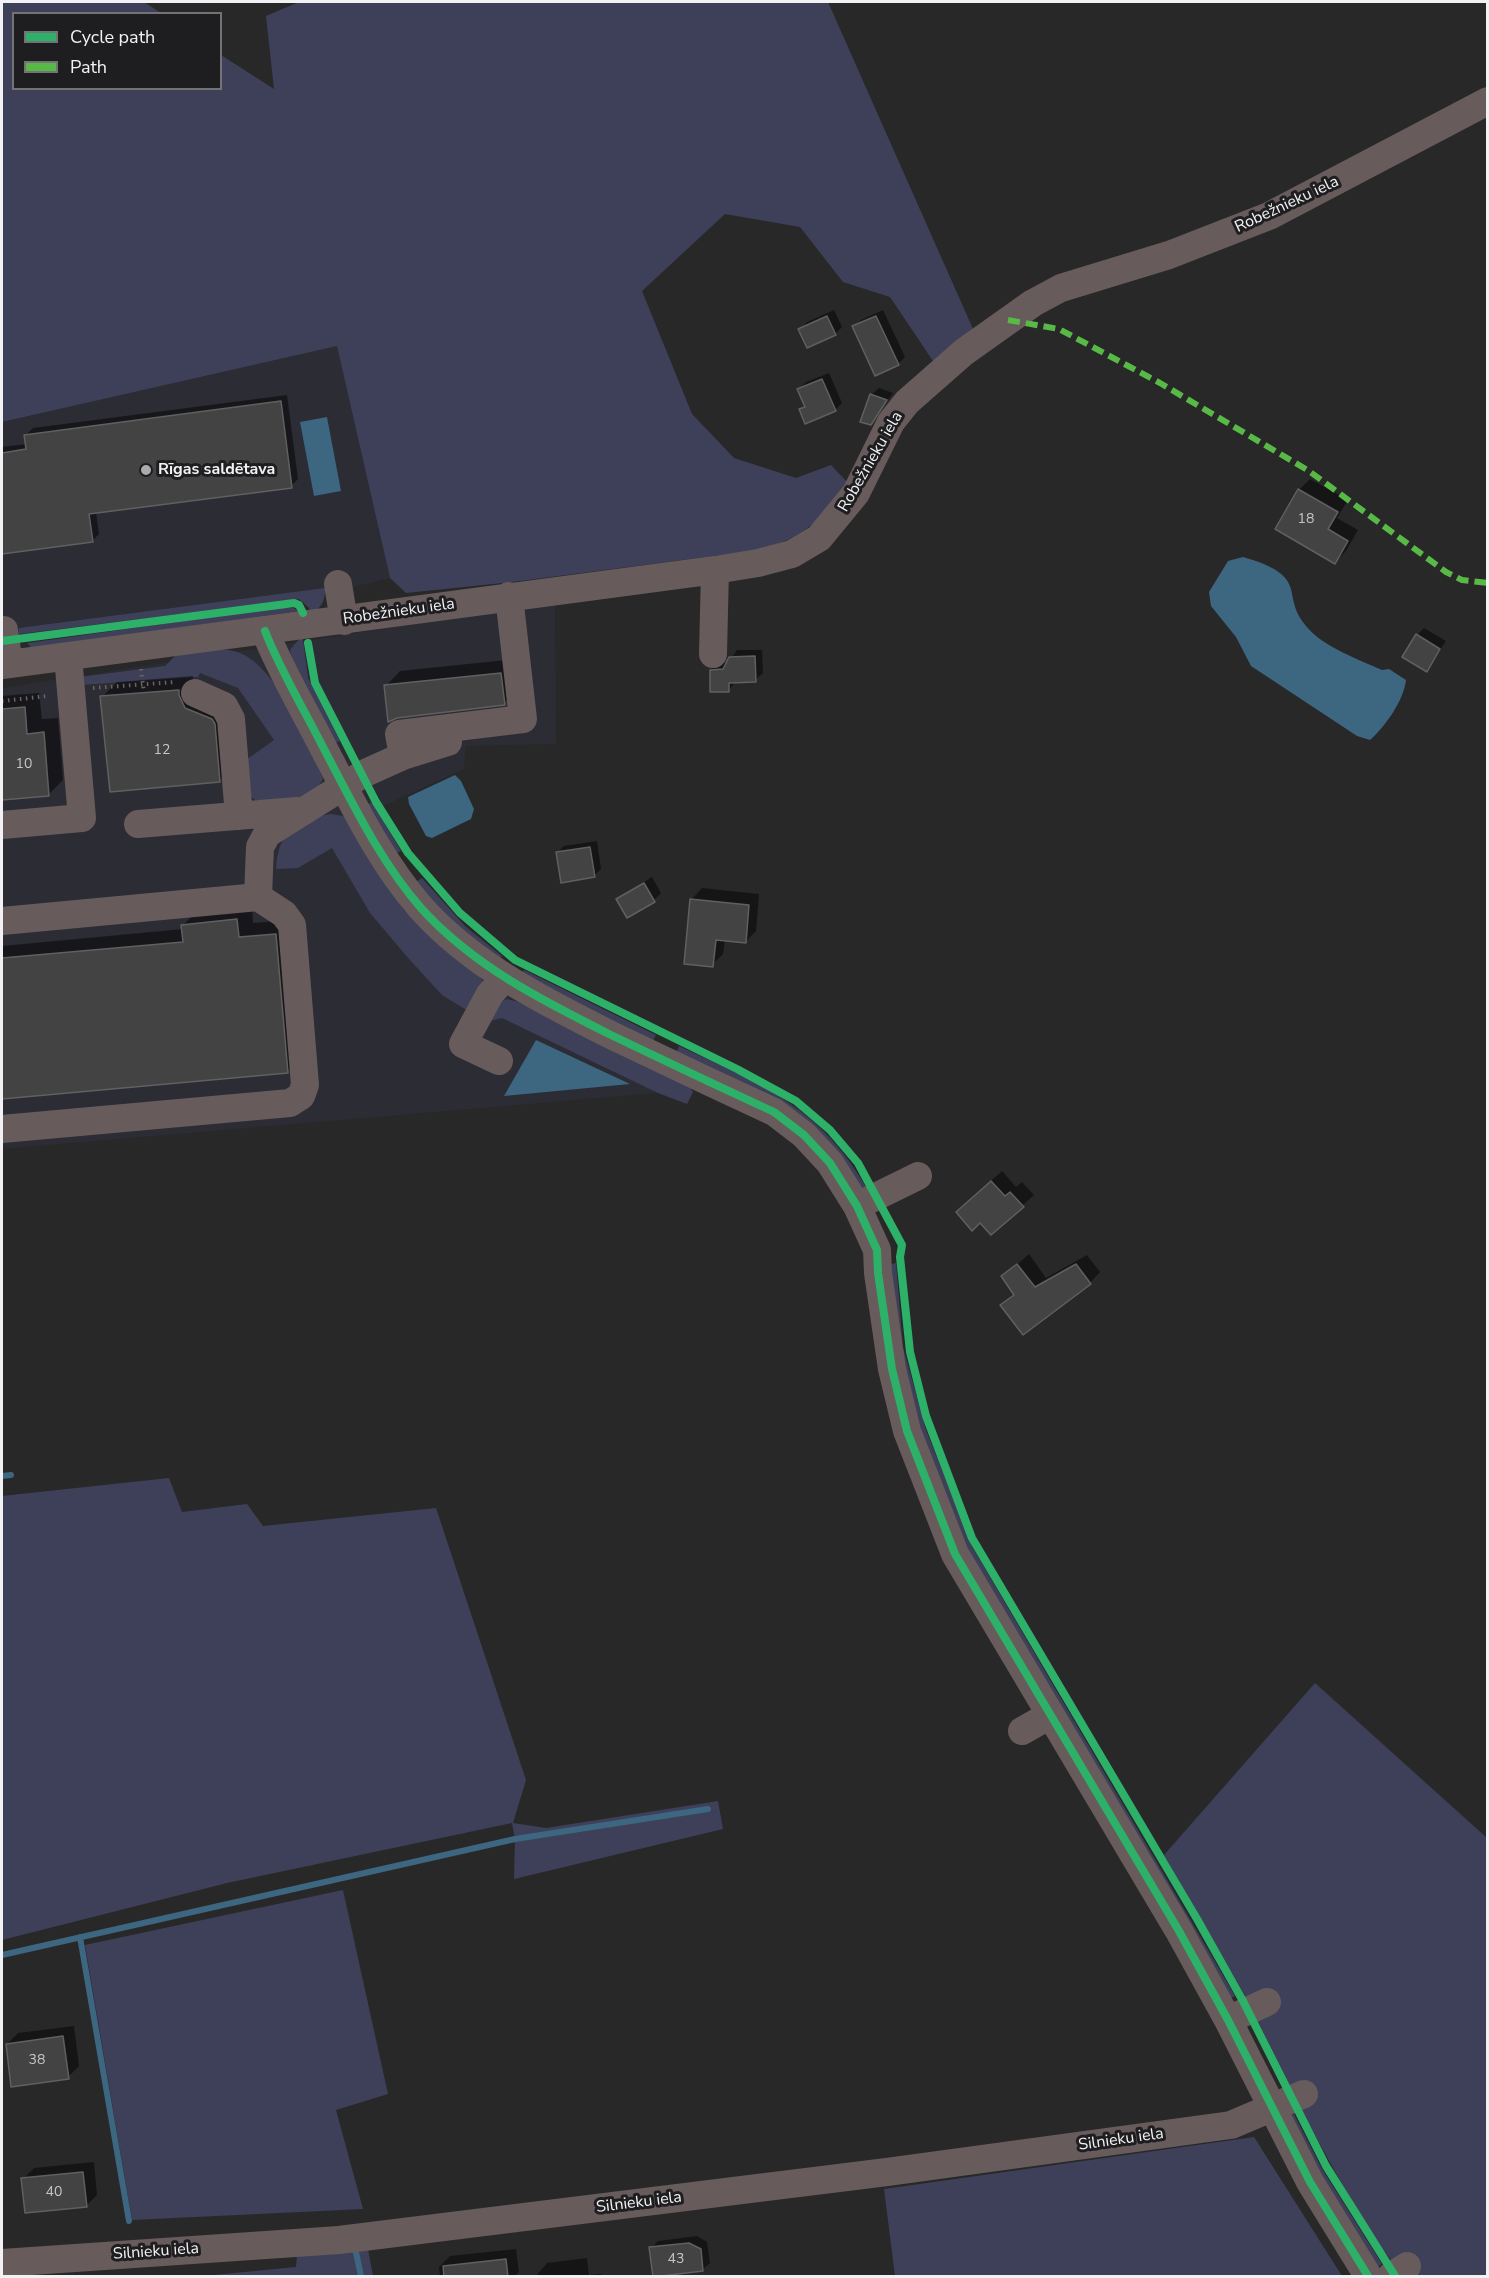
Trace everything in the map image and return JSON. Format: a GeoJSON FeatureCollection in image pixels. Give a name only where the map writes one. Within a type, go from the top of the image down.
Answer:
{"type":"FeatureCollection","features":[{"type":"Feature","properties":{"kind":"street","name":"Robežnieku iela"},"geometry":{"type":"LineString","coordinates":[[5,664],[344,621],[509,596],[715,570],[758,563],[792,554],[819,538],[856,493],[891,422],[907,402],[964,352],[1033,303],[1061,288],[1169,255],[1269,216],[1488,101]]}},
{"type":"Feature","properties":{"kind":"street"},"geometry":{"type":"LineString","coordinates":[[712,654],[715,570]]}},
{"type":"Feature","properties":{"kind":"street"},"geometry":{"type":"LineString","coordinates":[[338,584],[344,621]]}},
{"type":"Feature","properties":{"kind":"street"},"geometry":{"type":"LineString","coordinates":[[258,897],[260,847],[267,834],[344,788],[363,774],[403,756],[448,742],[446,729],[523,719],[509,596]]}},
{"type":"Feature","properties":{"kind":"street"},"geometry":{"type":"LineString","coordinates":[[4,630],[5,664]]}},
{"type":"Feature","properties":{"kind":"street"},"geometry":{"type":"LineString","coordinates":[[265,631],[277,663],[344,788],[393,872],[422,909],[460,945],[505,978],[704,1091],[774,1112],[804,1135],[830,1163],[857,1206],[877,1250],[878,1273],[892,1369],[919,1464],[956,1554],[1179,1931],[1228,2020],[1310,2181],[1368,2277]]}},
{"type":"Feature","properties":{"kind":"street"},"geometry":{"type":"LineString","coordinates":[[2,825],[82,818],[68,656]]}},
{"type":"Feature","properties":{"kind":"street"},"geometry":{"type":"LineString","coordinates":[[195,693],[224,706],[231,719],[239,816]]}},
{"type":"Feature","properties":{"kind":"street"},"geometry":{"type":"LineString","coordinates":[[138,824],[302,811]]}},
{"type":"Feature","properties":{"kind":"street"},"geometry":{"type":"LineString","coordinates":[[2,921],[258,897],[284,914],[292,925],[305,1085],[301,1096],[290,1103],[2,1129]]}},
{"type":"Feature","properties":{"kind":"street"},"geometry":{"type":"LineString","coordinates":[[498,1061],[463,1044],[490,994],[505,978]]}},
{"type":"Feature","properties":{"kind":"street"},"geometry":{"type":"LineString","coordinates":[[857,1206],[918,1176]]}},
{"type":"Feature","properties":{"kind":"street"},"geometry":{"type":"LineString","coordinates":[[1022,1731],[1050,1715]]}},
{"type":"Feature","properties":{"kind":"street"},"geometry":{"type":"LineString","coordinates":[[1228,2020],[1267,2002]]}},
{"type":"Feature","properties":{"kind":"street","name":"Silnieku iela"},"geometry":{"type":"LineString","coordinates":[[2,2263],[339,2240],[1232,2125],[1304,2094]]}},
{"type":"Feature","properties":{"kind":"path"},"geometry":{"type":"LineString","coordinates":[[2,701],[61,695],[72,689],[189,681],[190,688],[195,693]]}},
{"type":"Feature","properties":{"kind":"shaded area"},"geometry":{"type":"Polygon","coordinates":[[[2,2],[144,2],[159,12],[12,12],[12,90],[222,90],[222,56],[274,89],[266,16],[299,2],[828,2],[973,329],[933,361],[890,297],[843,282],[800,227],[725,214],[642,291],[692,414],[734,458],[796,478],[831,465],[847,482],[822,516],[805,530],[767,549],[512,582],[406,593],[390,578],[337,346],[2,422],[2,2]]]}},
{"type":"Feature","properties":{"kind":"shaded area"},"geometry":{"type":"Polygon","coordinates":[[[337,346],[390,578],[295,601],[2,638],[2,422],[337,346]]]}},
{"type":"Feature","properties":{"kind":"shaded area"},"geometry":{"type":"Polygon","coordinates":[[[327,417],[341,491],[314,496],[300,422],[327,417]]]}},
{"type":"Feature","properties":{"kind":"shaded area"},"geometry":{"type":"Polygon","coordinates":[[[1243,557],[1271,567],[1284,576],[1291,589],[1299,617],[1322,640],[1341,652],[1382,670],[1389,669],[1406,680],[1402,696],[1393,713],[1370,740],[1357,736],[1251,666],[1236,637],[1211,606],[1209,592],[1228,561],[1243,557]]]}},
{"type":"Feature","properties":{"kind":"shaded area"},"geometry":{"type":"Polygon","coordinates":[[[325,588],[322,604],[310,615],[309,608],[299,599],[19,634],[19,628],[325,588]]]}},
{"type":"Feature","properties":{"kind":"shaded area"},"geometry":{"type":"Polygon","coordinates":[[[555,602],[556,744],[466,746],[464,769],[353,820],[391,886],[678,1077],[658,1093],[2,1149],[2,688],[555,602]]]}},
{"type":"Feature","properties":{"kind":"shaded area"},"geometry":{"type":"Polygon","coordinates":[[[278,608],[294,608],[299,611],[32,648],[27,643],[278,608]]]}},
{"type":"Feature","properties":{"kind":"shaded area"},"geometry":{"type":"Polygon","coordinates":[[[299,639],[303,639],[308,678],[340,741],[332,744],[292,660],[290,650],[299,639]]]}},
{"type":"Feature","properties":{"kind":"shaded area"},"geometry":{"type":"Polygon","coordinates":[[[209,648],[234,651],[251,659],[277,688],[289,706],[323,778],[311,793],[294,800],[255,800],[248,794],[246,760],[274,740],[238,688],[200,673],[198,677],[80,685],[80,677],[165,666],[180,651],[209,648]]]}},
{"type":"Feature","properties":{"kind":"shaded area"},"geometry":{"type":"Polygon","coordinates":[[[455,775],[461,781],[474,809],[471,819],[432,838],[426,836],[409,804],[408,797],[455,775]]]}},
{"type":"Feature","properties":{"kind":"shaded area"},"geometry":{"type":"Polygon","coordinates":[[[372,802],[401,851],[394,854],[365,806],[372,802]]]}},
{"type":"Feature","properties":{"kind":"shaded area"},"geometry":{"type":"Polygon","coordinates":[[[324,815],[343,816],[350,821],[364,849],[404,910],[480,977],[499,1002],[507,999],[519,1002],[689,1086],[693,1092],[687,1104],[658,1093],[502,1018],[486,1022],[442,995],[370,913],[332,848],[298,868],[276,869],[280,846],[289,834],[324,815]]]}},
{"type":"Feature","properties":{"kind":"shaded area"},"geometry":{"type":"Polygon","coordinates":[[[422,878],[465,926],[502,956],[498,961],[452,923],[414,883],[422,878]]]}},
{"type":"Feature","properties":{"kind":"shaded area"},"geometry":{"type":"Polygon","coordinates":[[[524,970],[656,1035],[652,1043],[520,977],[524,970]]]}},
{"type":"Feature","properties":{"kind":"shaded area"},"geometry":{"type":"Polygon","coordinates":[[[536,1040],[630,1084],[504,1096],[536,1040]]]}},
{"type":"Feature","properties":{"kind":"shaded area"},"geometry":{"type":"Polygon","coordinates":[[[679,1046],[764,1087],[811,1119],[851,1164],[870,1194],[676,1053],[679,1046]]]}},
{"type":"Feature","properties":{"kind":"shaded area"},"geometry":{"type":"Polygon","coordinates":[[[896,1263],[903,1347],[926,1430],[973,1548],[1235,1996],[1227,2000],[963,1547],[911,1409],[887,1265],[896,1263]]]}},
{"type":"Feature","properties":{"kind":"shaded area"},"geometry":{"type":"Polygon","coordinates":[[[169,1478],[182,1512],[247,1504],[263,1526],[436,1508],[526,1780],[513,1823],[546,1828],[718,1801],[723,1829],[514,1879],[515,1839],[512,1823],[227,1883],[2,1940],[2,1496],[169,1478]]]}},
{"type":"Feature","properties":{"kind":"shaded area"},"geometry":{"type":"Polygon","coordinates":[[[1315,1683],[1487,1838],[1487,2276],[1409,2276],[1398,2268],[1384,2250],[1351,2199],[1299,2106],[1317,2098],[1306,2084],[1292,2090],[1247,1999],[1164,1855],[1315,1683]]]}},
{"type":"Feature","properties":{"kind":"shaded area"},"geometry":{"type":"Polygon","coordinates":[[[343,1890],[388,2094],[336,2110],[363,2209],[132,2220],[85,1945],[343,1890]]]}},
{"type":"Feature","properties":{"kind":"shaded area"},"geometry":{"type":"Polygon","coordinates":[[[1294,2114],[1322,2169],[1382,2264],[1374,2269],[1286,2118],[1294,2114]]]}},
{"type":"Feature","properties":{"kind":"shaded area"},"geometry":{"type":"Polygon","coordinates":[[[1254,2137],[1342,2276],[895,2276],[884,2189],[1254,2137]]]}},
{"type":"Feature","properties":{"kind":"shaded area"},"geometry":{"type":"Polygon","coordinates":[[[368,2249],[373,2276],[203,2276],[296,2267],[297,2256],[368,2249]]]}},
{"type":"Feature","properties":{"kind":"building"},"geometry":{"type":"Polygon","coordinates":[[[827,316],[836,335],[807,348],[798,329],[827,316]]]}},
{"type":"Feature","properties":{"kind":"building"},"geometry":{"type":"Polygon","coordinates":[[[876,316],[899,365],[875,376],[852,326],[876,316]]]}},
{"type":"Feature","properties":{"kind":"building"},"geometry":{"type":"Polygon","coordinates":[[[822,379],[836,411],[805,424],[799,409],[805,407],[797,389],[822,379]]]}},
{"type":"Feature","properties":{"kind":"building"},"geometry":{"type":"Polygon","coordinates":[[[870,394],[887,400],[871,425],[860,422],[870,394]]]}},
{"type":"Feature","properties":{"kind":"building","name":"Rīgas saldētava"},"geometry":{"type":"Polygon","coordinates":[[[281,401],[292,488],[89,514],[93,542],[2,554],[2,453],[26,449],[24,435],[281,401]]]}},
{"type":"Feature","properties":{"kind":"building"},"geometry":{"type":"Polygon","coordinates":[[[1298,489],[1338,512],[1328,529],[1348,541],[1335,564],[1275,529],[1298,489]]]}},
{"type":"Feature","properties":{"kind":"building"},"geometry":{"type":"Polygon","coordinates":[[[1416,634],[1440,649],[1427,672],[1402,657],[1416,634]]]}},
{"type":"Feature","properties":{"kind":"building"},"geometry":{"type":"Polygon","coordinates":[[[755,656],[756,682],[729,683],[729,692],[710,692],[710,670],[723,669],[729,657],[755,656]]]}},
{"type":"Feature","properties":{"kind":"building"},"geometry":{"type":"Polygon","coordinates":[[[501,673],[505,705],[397,718],[388,722],[384,685],[501,673]]]}},
{"type":"Feature","properties":{"kind":"building"},"geometry":{"type":"Polygon","coordinates":[[[179,690],[185,708],[212,719],[215,724],[220,782],[110,792],[100,696],[179,690]]]}},
{"type":"Feature","properties":{"kind":"building"},"geometry":{"type":"Polygon","coordinates":[[[25,707],[27,734],[44,732],[49,796],[2,800],[2,709],[25,707]]]}},
{"type":"Feature","properties":{"kind":"building"},"geometry":{"type":"Polygon","coordinates":[[[590,847],[595,877],[561,883],[556,852],[590,847]]]}},
{"type":"Feature","properties":{"kind":"building"},"geometry":{"type":"Polygon","coordinates":[[[644,883],[655,902],[627,918],[616,899],[644,883]]]}},
{"type":"Feature","properties":{"kind":"building"},"geometry":{"type":"Polygon","coordinates":[[[690,899],[749,905],[746,943],[716,940],[713,967],[684,964],[690,899]]]}},
{"type":"Feature","properties":{"kind":"building"},"geometry":{"type":"Polygon","coordinates":[[[237,919],[239,937],[276,934],[288,1073],[2,1099],[2,958],[183,942],[181,925],[237,919]]]}},
{"type":"Feature","properties":{"kind":"building"},"geometry":{"type":"Polygon","coordinates":[[[991,1181],[1005,1196],[1010,1192],[1024,1207],[991,1235],[980,1223],[972,1231],[956,1212],[991,1181]]]}},
{"type":"Feature","properties":{"kind":"building"},"geometry":{"type":"Polygon","coordinates":[[[1017,1264],[1035,1287],[1076,1264],[1091,1284],[1023,1335],[1000,1305],[1014,1295],[1001,1276],[1017,1264]]]}},
{"type":"Feature","properties":{"kind":"building"},"geometry":{"type":"Polygon","coordinates":[[[63,2036],[69,2079],[11,2087],[6,2044],[63,2036]]]}},
{"type":"Feature","properties":{"kind":"building"},"geometry":{"type":"Polygon","coordinates":[[[83,2172],[87,2207],[25,2213],[21,2178],[83,2172]]]}},
{"type":"Feature","properties":{"kind":"building"},"geometry":{"type":"Polygon","coordinates":[[[689,2243],[701,2249],[703,2271],[653,2277],[649,2247],[689,2243]]]}},
{"type":"Feature","properties":{"kind":"building"},"geometry":{"type":"Polygon","coordinates":[[[506,2259],[508,2277],[444,2277],[443,2266],[506,2259]]]}},
{"type":"Feature","properties":{"kind":"waterway"},"geometry":{"type":"LineString","coordinates":[[2,1476],[11,1475]]}},
{"type":"Feature","properties":{"kind":"waterway"},"geometry":{"type":"LineString","coordinates":[[2,1955],[515,1839],[708,1809]]}},
{"type":"Feature","properties":{"kind":"waterway"},"geometry":{"type":"LineString","coordinates":[[80,1937],[129,2221]]}},
{"type":"Feature","properties":{"kind":"waterway"},"geometry":{"type":"LineString","coordinates":[[355,2248],[361,2276]]}},
{"type":"Feature","properties":{"kind":"marked path"},"geometry":{"type":"LineString","coordinates":[[1008,320],[1059,329],[1160,383],[1309,471],[1446,572],[1462,580],[1488,583]]}},
{"type":"Feature","properties":{"kind":"cycle path"},"geometry":{"type":"LineString","coordinates":[[2,641],[294,603],[299,605],[303,613]]}},
{"type":"Feature","properties":{"kind":"cycle path"},"geometry":{"type":"LineString","coordinates":[[265,631],[285,676],[368,832],[406,890],[441,929],[487,965],[536,996],[613,1036],[774,1112],[804,1135],[830,1163],[857,1206],[877,1250],[878,1273],[892,1369],[907,1431],[955,1554],[1179,1931],[1228,2020],[1310,2182],[1368,2276]]}},
{"type":"Feature","properties":{"kind":"cycle path"},"geometry":{"type":"LineString","coordinates":[[308,643],[315,683],[376,802],[408,853],[460,913],[515,960],[737,1069],[796,1101],[830,1130],[858,1163],[902,1245],[900,1257],[910,1352],[926,1416],[972,1538],[1197,1919],[1243,2001],[1326,2166],[1395,2276]]}},
{"type":"Feature","properties":{"kind":"place","name":"Rīgas saldētava"},"geometry":{"type":"Point","coordinates":[146,470]}}]}
